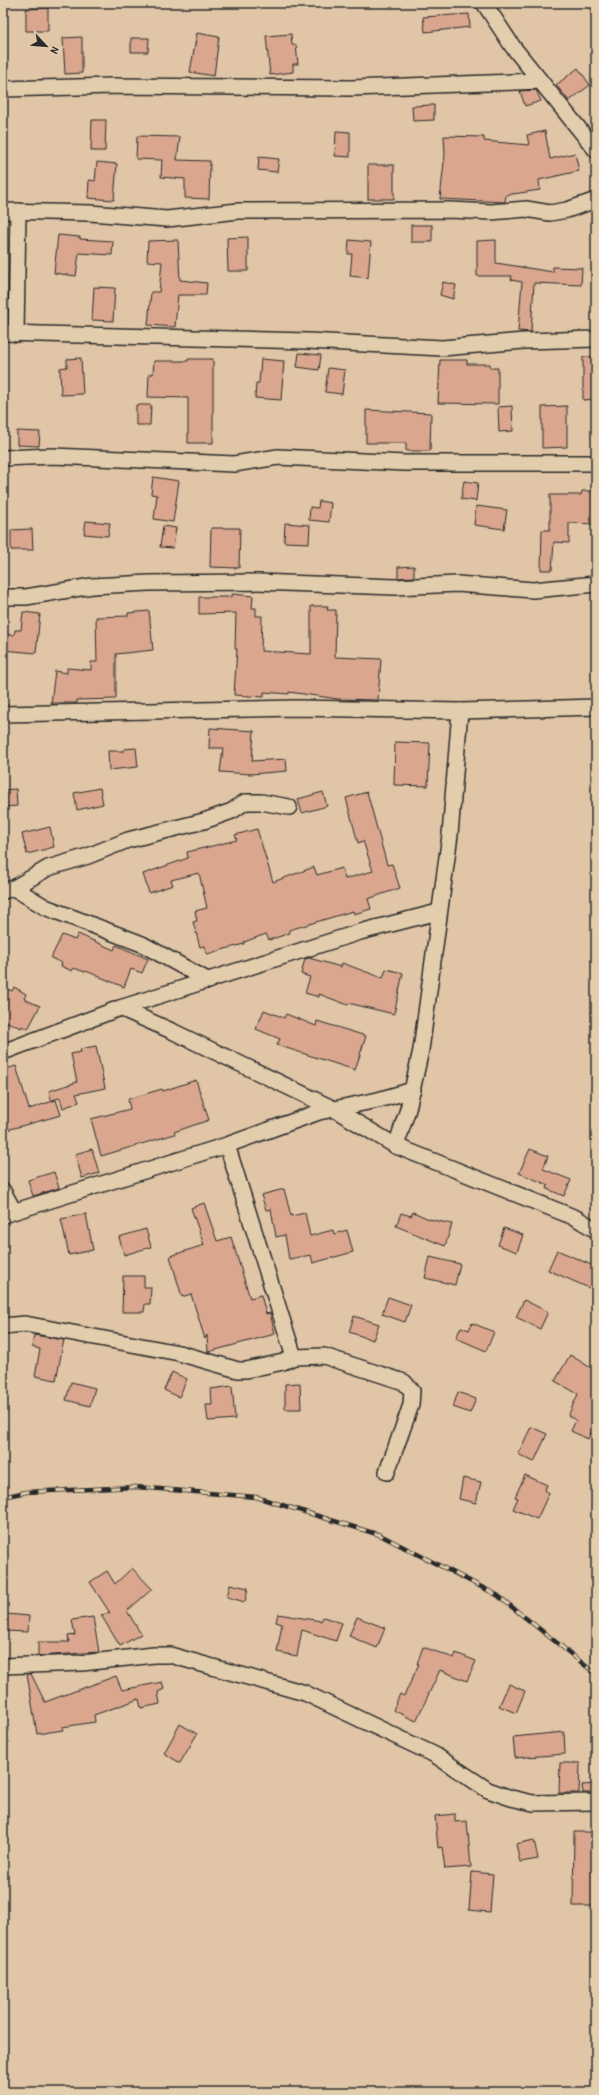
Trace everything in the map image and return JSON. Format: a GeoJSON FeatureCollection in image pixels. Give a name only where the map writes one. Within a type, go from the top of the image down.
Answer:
{"type":"FeatureCollection","features":[{"type":"Feature","properties":{"kind":"street"},"geometry":{"type":"LineString","coordinates":[[484,3],[513,47],[596,150]]}},
{"type":"Feature","properties":{"kind":"street"},"geometry":{"type":"LineString","coordinates":[[3,89],[113,86],[352,88],[540,81]]}},
{"type":"Feature","properties":{"kind":"street"},"geometry":{"type":"LineString","coordinates":[[596,200],[567,210],[550,213],[526,209],[491,212],[450,210],[238,211],[167,219],[10,211],[9,333],[308,341],[442,348],[524,341],[596,339]]}},
{"type":"Feature","properties":{"kind":"street"},"geometry":{"type":"LineString","coordinates":[[3,458],[53,456],[234,464],[278,457],[406,463],[596,463]]}},
{"type":"Feature","properties":{"kind":"street"},"geometry":{"type":"LineString","coordinates":[[3,597],[26,596],[92,586],[149,583],[257,582],[395,587],[457,584],[533,590],[596,584]]}},
{"type":"Feature","properties":{"kind":"street"},"geometry":{"type":"LineString","coordinates":[[3,714],[296,708],[460,711],[596,708]]}},
{"type":"Feature","properties":{"kind":"street"},"geometry":{"type":"LineString","coordinates":[[396,1146],[413,1090],[421,1050],[438,912],[450,835],[460,711]]}},
{"type":"Feature","properties":{"kind":"street"},"geometry":{"type":"LineString","coordinates":[[8,889],[48,868],[88,856],[128,840],[204,821],[232,811],[245,802],[261,802],[289,807]]}},
{"type":"Feature","properties":{"kind":"street"},"geometry":{"type":"LineString","coordinates":[[8,889],[45,907],[142,944],[209,981]]}},
{"type":"Feature","properties":{"kind":"street"},"geometry":{"type":"LineString","coordinates":[[3,1052],[120,1008],[360,932],[438,912]]}},
{"type":"Feature","properties":{"kind":"street"},"geometry":{"type":"LineString","coordinates":[[120,1008],[174,1032],[334,1109],[396,1146],[576,1218],[596,1230]]}},
{"type":"Feature","properties":{"kind":"street"},"geometry":{"type":"LineString","coordinates":[[3,1191],[9,1213],[227,1145],[319,1112],[378,1100],[413,1090]]}},
{"type":"Feature","properties":{"kind":"street"},"geometry":{"type":"LineString","coordinates":[[227,1145],[294,1357]]}},
{"type":"Feature","properties":{"kind":"street"},"geometry":{"type":"LineString","coordinates":[[3,1326],[25,1324],[179,1353],[238,1370],[246,1370],[283,1362],[294,1357],[324,1356],[404,1382],[412,1391],[411,1405],[387,1472]]}},
{"type":"Feature","properties":{"kind":"street"},"geometry":{"type":"LineString","coordinates":[[3,1666],[82,1663],[154,1654],[170,1655],[305,1693],[435,1755],[488,1790],[511,1798],[533,1803],[596,1802]]}},
{"type":"Feature","properties":{"kind":"building"},"geometry":{"type":"Polygon","coordinates":[[[48,8],[48,31],[26,31],[26,9],[48,8]]]}},
{"type":"Feature","properties":{"kind":"building"},"geometry":{"type":"Polygon","coordinates":[[[469,14],[470,27],[425,32],[423,17],[469,14]]]}},
{"type":"Feature","properties":{"kind":"building"},"geometry":{"type":"Polygon","coordinates":[[[197,33],[219,37],[214,76],[190,72],[197,33]]]}},
{"type":"Feature","properties":{"kind":"building"},"geometry":{"type":"Polygon","coordinates":[[[291,34],[292,45],[296,45],[298,64],[293,64],[293,72],[270,75],[266,36],[291,34]]]}},
{"type":"Feature","properties":{"kind":"building"},"geometry":{"type":"Polygon","coordinates":[[[82,37],[82,73],[65,74],[63,38],[82,37]]]}},
{"type":"Feature","properties":{"kind":"building"},"geometry":{"type":"Polygon","coordinates":[[[131,38],[149,38],[148,52],[131,52],[131,38]]]}},
{"type":"Feature","properties":{"kind":"building"},"geometry":{"type":"Polygon","coordinates":[[[578,68],[590,85],[569,101],[556,85],[578,68]]]}},
{"type":"Feature","properties":{"kind":"building"},"geometry":{"type":"Polygon","coordinates":[[[536,90],[541,101],[525,106],[520,91],[536,90]]]}},
{"type":"Feature","properties":{"kind":"building"},"geometry":{"type":"Polygon","coordinates":[[[434,105],[434,120],[413,121],[412,106],[434,105]]]}},
{"type":"Feature","properties":{"kind":"building"},"geometry":{"type":"Polygon","coordinates":[[[92,120],[106,120],[105,151],[91,151],[92,120]]]}},
{"type":"Feature","properties":{"kind":"building"},"geometry":{"type":"Polygon","coordinates":[[[336,131],[350,132],[350,157],[335,156],[336,131]]]}},
{"type":"Feature","properties":{"kind":"building"},"geometry":{"type":"Polygon","coordinates":[[[545,131],[550,159],[575,153],[579,171],[539,180],[540,190],[506,195],[505,202],[440,199],[445,153],[444,136],[484,137],[484,141],[529,145],[527,135],[545,131]]]}},
{"type":"Feature","properties":{"kind":"building"},"geometry":{"type":"Polygon","coordinates":[[[137,136],[180,137],[177,160],[210,161],[209,199],[185,198],[185,179],[161,177],[162,160],[136,159],[137,136]]]}},
{"type":"Feature","properties":{"kind":"building"},"geometry":{"type":"Polygon","coordinates":[[[259,157],[279,159],[277,172],[258,170],[259,157]]]}},
{"type":"Feature","properties":{"kind":"building"},"geometry":{"type":"Polygon","coordinates":[[[97,162],[117,164],[114,200],[88,198],[89,180],[95,181],[97,162]]]}},
{"type":"Feature","properties":{"kind":"building"},"geometry":{"type":"Polygon","coordinates":[[[368,165],[394,165],[394,199],[368,199],[368,165]]]}},
{"type":"Feature","properties":{"kind":"building"},"geometry":{"type":"Polygon","coordinates":[[[411,225],[432,225],[432,242],[411,242],[411,225]]]}},
{"type":"Feature","properties":{"kind":"building"},"geometry":{"type":"Polygon","coordinates":[[[58,235],[80,237],[80,239],[113,241],[112,255],[79,253],[76,276],[54,273],[58,235]]]}},
{"type":"Feature","properties":{"kind":"building"},"geometry":{"type":"Polygon","coordinates":[[[248,237],[248,271],[228,271],[227,238],[248,237]]]}},
{"type":"Feature","properties":{"kind":"building"},"geometry":{"type":"Polygon","coordinates":[[[178,240],[180,280],[207,283],[206,295],[178,295],[175,327],[148,325],[151,292],[159,292],[162,262],[147,261],[148,241],[178,240]]]}},
{"type":"Feature","properties":{"kind":"building"},"geometry":{"type":"Polygon","coordinates":[[[349,240],[371,242],[368,278],[350,276],[352,254],[348,254],[349,240]]]}},
{"type":"Feature","properties":{"kind":"building"},"geometry":{"type":"Polygon","coordinates":[[[496,240],[496,263],[553,272],[553,267],[582,268],[581,285],[534,283],[531,332],[518,331],[522,282],[511,280],[512,276],[477,276],[477,241],[496,240]]]}},
{"type":"Feature","properties":{"kind":"building"},"geometry":{"type":"Polygon","coordinates":[[[443,282],[456,285],[453,299],[440,295],[443,282]]]}},
{"type":"Feature","properties":{"kind":"building"},"geometry":{"type":"Polygon","coordinates":[[[94,287],[115,288],[113,321],[92,320],[94,287]]]}},
{"type":"Feature","properties":{"kind":"building"},"geometry":{"type":"Polygon","coordinates":[[[299,353],[321,355],[319,370],[297,367],[299,353]]]}},
{"type":"Feature","properties":{"kind":"building"},"geometry":{"type":"Polygon","coordinates":[[[583,357],[596,357],[596,399],[583,400],[583,357]]]}},
{"type":"Feature","properties":{"kind":"building"},"geometry":{"type":"Polygon","coordinates":[[[81,358],[83,394],[61,395],[60,368],[67,367],[67,359],[81,358]]]}},
{"type":"Feature","properties":{"kind":"building"},"geometry":{"type":"Polygon","coordinates":[[[188,359],[213,359],[213,443],[188,443],[188,398],[148,397],[149,374],[153,374],[154,361],[188,361],[188,359]]]}},
{"type":"Feature","properties":{"kind":"building"},"geometry":{"type":"Polygon","coordinates":[[[261,359],[284,361],[281,400],[255,398],[256,383],[259,383],[261,359]]]}},
{"type":"Feature","properties":{"kind":"building"},"geometry":{"type":"Polygon","coordinates":[[[440,360],[467,360],[467,364],[490,364],[490,368],[498,368],[498,404],[438,403],[440,360]]]}},
{"type":"Feature","properties":{"kind":"building"},"geometry":{"type":"Polygon","coordinates":[[[328,368],[345,370],[342,394],[325,392],[328,368]]]}},
{"type":"Feature","properties":{"kind":"building"},"geometry":{"type":"Polygon","coordinates":[[[136,405],[151,405],[150,425],[136,425],[136,405]]]}},
{"type":"Feature","properties":{"kind":"building"},"geometry":{"type":"Polygon","coordinates":[[[512,406],[513,431],[499,432],[498,407],[512,406]]]}},
{"type":"Feature","properties":{"kind":"building"},"geometry":{"type":"Polygon","coordinates":[[[567,406],[567,447],[542,448],[542,407],[567,406]]]}},
{"type":"Feature","properties":{"kind":"building"},"geometry":{"type":"Polygon","coordinates":[[[366,410],[431,413],[430,451],[406,451],[406,443],[366,443],[366,410]]]}},
{"type":"Feature","properties":{"kind":"building"},"geometry":{"type":"Polygon","coordinates":[[[17,431],[40,432],[39,446],[17,445],[17,431]]]}},
{"type":"Feature","properties":{"kind":"building"},"geometry":{"type":"Polygon","coordinates":[[[153,477],[179,481],[173,522],[154,519],[157,495],[151,494],[153,477]]]}},
{"type":"Feature","properties":{"kind":"building"},"geometry":{"type":"Polygon","coordinates":[[[464,481],[478,483],[476,501],[461,499],[464,481]]]}},
{"type":"Feature","properties":{"kind":"building"},"geometry":{"type":"Polygon","coordinates":[[[582,491],[596,491],[596,524],[569,523],[569,543],[554,542],[552,570],[541,570],[542,530],[550,530],[550,495],[581,495],[582,491]]]}},
{"type":"Feature","properties":{"kind":"building"},"geometry":{"type":"Polygon","coordinates":[[[319,501],[331,503],[329,522],[309,520],[310,507],[318,508],[319,501]]]}},
{"type":"Feature","properties":{"kind":"building"},"geometry":{"type":"Polygon","coordinates":[[[476,506],[507,510],[504,529],[474,525],[476,506]]]}},
{"type":"Feature","properties":{"kind":"building"},"geometry":{"type":"Polygon","coordinates":[[[86,521],[110,523],[108,536],[84,534],[86,521]]]}},
{"type":"Feature","properties":{"kind":"building"},"geometry":{"type":"Polygon","coordinates":[[[285,523],[310,525],[309,543],[284,542],[285,523]]]}},
{"type":"Feature","properties":{"kind":"building"},"geometry":{"type":"Polygon","coordinates":[[[163,526],[176,528],[173,548],[160,547],[163,526]]]}},
{"type":"Feature","properties":{"kind":"building"},"geometry":{"type":"Polygon","coordinates":[[[211,528],[240,528],[239,568],[210,567],[211,528]]]}},
{"type":"Feature","properties":{"kind":"building"},"geometry":{"type":"Polygon","coordinates":[[[32,529],[33,550],[11,550],[11,530],[32,529]]]}},
{"type":"Feature","properties":{"kind":"building"},"geometry":{"type":"Polygon","coordinates":[[[414,566],[414,577],[398,578],[398,567],[414,566]]]}},
{"type":"Feature","properties":{"kind":"building"},"geometry":{"type":"Polygon","coordinates":[[[232,594],[253,596],[252,608],[256,608],[256,616],[262,616],[261,651],[311,654],[311,606],[328,606],[327,610],[336,610],[335,657],[381,659],[378,700],[338,699],[289,692],[289,694],[264,692],[264,697],[234,695],[237,649],[235,649],[236,613],[199,614],[199,597],[232,597],[232,594]]]}},
{"type":"Feature","properties":{"kind":"building"},"geometry":{"type":"Polygon","coordinates":[[[149,611],[153,650],[116,654],[116,699],[77,700],[77,703],[51,703],[55,671],[67,673],[67,668],[91,670],[91,662],[97,662],[96,617],[128,616],[128,613],[149,611]]]}},
{"type":"Feature","properties":{"kind":"building"},"geometry":{"type":"Polygon","coordinates":[[[23,612],[40,614],[36,653],[3,650],[3,634],[14,635],[15,630],[21,630],[23,612]]]}},
{"type":"Feature","properties":{"kind":"building"},"geometry":{"type":"Polygon","coordinates":[[[210,728],[254,731],[252,761],[286,759],[287,771],[251,774],[220,772],[223,748],[209,748],[210,728]]]}},
{"type":"Feature","properties":{"kind":"building"},"geometry":{"type":"Polygon","coordinates":[[[395,742],[430,743],[428,786],[394,785],[395,742]]]}},
{"type":"Feature","properties":{"kind":"building"},"geometry":{"type":"Polygon","coordinates":[[[136,748],[138,767],[109,770],[108,751],[124,751],[124,749],[136,748]]]}},
{"type":"Feature","properties":{"kind":"building"},"geometry":{"type":"Polygon","coordinates":[[[100,788],[103,804],[77,810],[74,793],[100,788]]]}},
{"type":"Feature","properties":{"kind":"building"},"geometry":{"type":"Polygon","coordinates":[[[16,789],[17,806],[3,807],[3,790],[16,789]]]}},
{"type":"Feature","properties":{"kind":"building"},"geometry":{"type":"Polygon","coordinates":[[[323,792],[327,806],[302,813],[298,799],[323,792]]]}},
{"type":"Feature","properties":{"kind":"building"},"geometry":{"type":"Polygon","coordinates":[[[367,792],[387,865],[392,864],[400,888],[368,899],[371,909],[354,914],[353,911],[289,930],[290,933],[269,940],[266,934],[244,942],[244,944],[207,954],[204,946],[200,947],[193,922],[197,921],[195,911],[207,908],[199,873],[171,880],[173,885],[149,893],[143,874],[188,858],[187,852],[237,840],[235,835],[257,829],[273,882],[314,867],[317,875],[342,868],[345,879],[373,871],[363,841],[358,843],[346,798],[367,792]]]}},
{"type":"Feature","properties":{"kind":"building"},"geometry":{"type":"Polygon","coordinates":[[[50,827],[54,847],[27,854],[22,834],[50,827]]]}},
{"type":"Feature","properties":{"kind":"building"},"geometry":{"type":"Polygon","coordinates":[[[78,934],[114,950],[116,945],[148,959],[142,973],[131,969],[124,987],[86,971],[85,972],[74,968],[72,971],[61,966],[62,963],[51,958],[62,935],[75,940],[78,934]]]}},
{"type":"Feature","properties":{"kind":"building"},"geometry":{"type":"Polygon","coordinates":[[[309,958],[341,967],[342,963],[383,978],[386,969],[403,973],[394,1014],[348,1003],[348,1005],[319,994],[319,997],[305,993],[310,977],[301,974],[305,959],[309,958]]]}},
{"type":"Feature","properties":{"kind":"building"},"geometry":{"type":"Polygon","coordinates":[[[3,987],[12,991],[14,987],[26,994],[24,999],[40,1006],[28,1029],[22,1026],[21,1028],[3,1020],[3,987]]]}},
{"type":"Feature","properties":{"kind":"building"},"geometry":{"type":"Polygon","coordinates":[[[264,1010],[284,1018],[286,1014],[316,1026],[317,1021],[366,1036],[355,1070],[277,1045],[280,1039],[256,1029],[264,1010]]]}},
{"type":"Feature","properties":{"kind":"building"},"geometry":{"type":"Polygon","coordinates":[[[96,1046],[105,1088],[76,1094],[79,1102],[63,1108],[60,1098],[51,1100],[49,1091],[77,1082],[71,1054],[81,1052],[80,1049],[96,1046]]]}},
{"type":"Feature","properties":{"kind":"building"},"geometry":{"type":"Polygon","coordinates":[[[16,1066],[29,1109],[56,1100],[61,1115],[3,1131],[3,1070],[16,1066]]]}},
{"type":"Feature","properties":{"kind":"building"},"geometry":{"type":"Polygon","coordinates":[[[196,1080],[209,1120],[174,1132],[175,1134],[101,1156],[91,1119],[130,1109],[128,1099],[162,1089],[163,1091],[196,1080]]]}},
{"type":"Feature","properties":{"kind":"building"},"geometry":{"type":"Polygon","coordinates":[[[92,1149],[99,1173],[82,1178],[75,1154],[92,1149]]]}},
{"type":"Feature","properties":{"kind":"building"},"geometry":{"type":"Polygon","coordinates":[[[530,1149],[548,1156],[543,1169],[571,1180],[564,1196],[547,1189],[548,1185],[519,1173],[530,1149]]]}},
{"type":"Feature","properties":{"kind":"building"},"geometry":{"type":"Polygon","coordinates":[[[54,1172],[59,1188],[33,1196],[28,1180],[54,1172]]]}},
{"type":"Feature","properties":{"kind":"building"},"geometry":{"type":"Polygon","coordinates":[[[284,1189],[291,1216],[305,1213],[310,1236],[333,1230],[334,1234],[347,1230],[353,1252],[313,1263],[311,1255],[289,1259],[285,1235],[276,1237],[271,1209],[266,1210],[261,1195],[284,1189]]]}},
{"type":"Feature","properties":{"kind":"building"},"geometry":{"type":"Polygon","coordinates":[[[204,1203],[217,1241],[231,1237],[250,1298],[261,1295],[266,1314],[270,1313],[275,1334],[208,1352],[207,1335],[205,1339],[191,1294],[182,1297],[170,1256],[204,1245],[191,1208],[204,1203]]]}},
{"type":"Feature","properties":{"kind":"building"},"geometry":{"type":"Polygon","coordinates":[[[413,1212],[429,1219],[452,1224],[445,1246],[396,1226],[401,1213],[411,1216],[413,1212]]]}},
{"type":"Feature","properties":{"kind":"building"},"geometry":{"type":"Polygon","coordinates":[[[86,1214],[93,1250],[69,1255],[61,1219],[86,1214]]]}},
{"type":"Feature","properties":{"kind":"building"},"geometry":{"type":"Polygon","coordinates":[[[504,1228],[523,1235],[517,1252],[498,1245],[504,1228]]]}},
{"type":"Feature","properties":{"kind":"building"},"geometry":{"type":"Polygon","coordinates":[[[146,1229],[151,1247],[124,1255],[119,1237],[146,1229]]]}},
{"type":"Feature","properties":{"kind":"building"},"geometry":{"type":"Polygon","coordinates":[[[557,1250],[596,1267],[596,1291],[548,1270],[557,1250]]]}},
{"type":"Feature","properties":{"kind":"building"},"geometry":{"type":"Polygon","coordinates":[[[430,1257],[460,1264],[455,1285],[425,1278],[430,1257]]]}},
{"type":"Feature","properties":{"kind":"building"},"geometry":{"type":"Polygon","coordinates":[[[123,1276],[144,1276],[144,1287],[151,1287],[150,1304],[145,1304],[144,1312],[122,1312],[123,1276]]]}},
{"type":"Feature","properties":{"kind":"building"},"geometry":{"type":"Polygon","coordinates":[[[388,1297],[411,1305],[405,1322],[382,1314],[388,1297]]]}},
{"type":"Feature","properties":{"kind":"building"},"geometry":{"type":"Polygon","coordinates":[[[524,1300],[548,1312],[540,1329],[516,1317],[524,1300]]]}},
{"type":"Feature","properties":{"kind":"building"},"geometry":{"type":"Polygon","coordinates":[[[354,1316],[379,1324],[373,1340],[349,1332],[354,1316]]]}},
{"type":"Feature","properties":{"kind":"building"},"geometry":{"type":"Polygon","coordinates":[[[472,1323],[494,1332],[486,1351],[456,1338],[461,1327],[469,1330],[472,1323]]]}},
{"type":"Feature","properties":{"kind":"building"},"geometry":{"type":"Polygon","coordinates":[[[34,1335],[64,1340],[56,1380],[35,1376],[40,1349],[32,1347],[34,1335]]]}},
{"type":"Feature","properties":{"kind":"building"},"geometry":{"type":"Polygon","coordinates":[[[570,1355],[596,1371],[596,1422],[588,1439],[571,1431],[576,1420],[568,1416],[578,1394],[555,1381],[570,1355]]]}},
{"type":"Feature","properties":{"kind":"building"},"geometry":{"type":"Polygon","coordinates":[[[172,1372],[187,1379],[179,1397],[164,1390],[172,1372]]]}},
{"type":"Feature","properties":{"kind":"building"},"geometry":{"type":"Polygon","coordinates":[[[71,1382],[95,1388],[90,1406],[66,1400],[71,1382]]]}},
{"type":"Feature","properties":{"kind":"building"},"geometry":{"type":"Polygon","coordinates":[[[300,1383],[301,1409],[285,1409],[285,1384],[300,1383]]]}},
{"type":"Feature","properties":{"kind":"building"},"geometry":{"type":"Polygon","coordinates":[[[232,1386],[235,1419],[208,1421],[206,1405],[212,1405],[211,1389],[232,1386]]]}},
{"type":"Feature","properties":{"kind":"building"},"geometry":{"type":"Polygon","coordinates":[[[458,1392],[476,1399],[470,1413],[453,1407],[458,1392]]]}},
{"type":"Feature","properties":{"kind":"building"},"geometry":{"type":"Polygon","coordinates":[[[531,1427],[547,1434],[534,1462],[518,1454],[531,1427]]]}},
{"type":"Feature","properties":{"kind":"building"},"geometry":{"type":"Polygon","coordinates":[[[525,1475],[547,1485],[545,1490],[549,1493],[537,1519],[513,1509],[518,1498],[515,1497],[525,1475]]]}},
{"type":"Feature","properties":{"kind":"building"},"geometry":{"type":"Polygon","coordinates":[[[463,1478],[481,1482],[476,1503],[459,1499],[463,1478]]]}},
{"type":"Feature","properties":{"kind":"building"},"geometry":{"type":"Polygon","coordinates":[[[132,1568],[152,1589],[127,1611],[141,1634],[120,1646],[101,1615],[110,1613],[90,1582],[107,1571],[115,1584],[132,1568]]]}},
{"type":"Feature","properties":{"kind":"building"},"geometry":{"type":"Polygon","coordinates":[[[230,1584],[248,1588],[245,1602],[227,1597],[230,1584]]]}},
{"type":"Feature","properties":{"kind":"building"},"geometry":{"type":"Polygon","coordinates":[[[6,1614],[29,1616],[28,1632],[5,1631],[6,1614]]]}},
{"type":"Feature","properties":{"kind":"building"},"geometry":{"type":"Polygon","coordinates":[[[278,1614],[321,1621],[323,1617],[342,1623],[336,1641],[302,1630],[297,1656],[277,1652],[282,1624],[276,1622],[278,1614]]]}},
{"type":"Feature","properties":{"kind":"building"},"geometry":{"type":"Polygon","coordinates":[[[93,1617],[99,1652],[38,1656],[38,1642],[69,1642],[68,1636],[75,1635],[72,1620],[93,1617]]]}},
{"type":"Feature","properties":{"kind":"building"},"geometry":{"type":"Polygon","coordinates":[[[357,1617],[385,1628],[377,1648],[349,1636],[357,1617]]]}},
{"type":"Feature","properties":{"kind":"building"},"geometry":{"type":"Polygon","coordinates":[[[423,1647],[454,1658],[456,1653],[476,1661],[467,1681],[440,1670],[416,1721],[393,1710],[400,1694],[404,1696],[419,1664],[417,1664],[423,1647]]]}},
{"type":"Feature","properties":{"kind":"building"},"geometry":{"type":"Polygon","coordinates":[[[27,1674],[31,1674],[45,1702],[116,1676],[122,1690],[162,1682],[164,1689],[158,1692],[160,1704],[141,1708],[139,1699],[94,1715],[95,1722],[62,1727],[63,1730],[37,1734],[27,1674]]]}},
{"type":"Feature","properties":{"kind":"building"},"geometry":{"type":"Polygon","coordinates":[[[509,1684],[525,1691],[516,1713],[499,1706],[509,1684]]]}},
{"type":"Feature","properties":{"kind":"building"},"geometry":{"type":"Polygon","coordinates":[[[180,1724],[197,1734],[180,1763],[164,1753],[180,1724]]]}},
{"type":"Feature","properties":{"kind":"building"},"geometry":{"type":"Polygon","coordinates":[[[564,1732],[565,1754],[515,1758],[513,1737],[564,1732]]]}},
{"type":"Feature","properties":{"kind":"building"},"geometry":{"type":"Polygon","coordinates":[[[560,1763],[580,1763],[579,1793],[559,1793],[560,1763]]]}},
{"type":"Feature","properties":{"kind":"building"},"geometry":{"type":"Polygon","coordinates":[[[596,1784],[596,1793],[583,1793],[582,1785],[596,1784]]]}},
{"type":"Feature","properties":{"kind":"building"},"geometry":{"type":"Polygon","coordinates":[[[455,1814],[455,1822],[467,1821],[471,1867],[445,1869],[442,1847],[438,1848],[435,1816],[455,1814]]]}},
{"type":"Feature","properties":{"kind":"building"},"geometry":{"type":"Polygon","coordinates":[[[574,1832],[596,1832],[596,1906],[573,1906],[574,1832]]]}},
{"type":"Feature","properties":{"kind":"building"},"geometry":{"type":"Polygon","coordinates":[[[534,1840],[538,1859],[520,1862],[516,1844],[534,1840]]]}},
{"type":"Feature","properties":{"kind":"building"},"geometry":{"type":"Polygon","coordinates":[[[472,1872],[493,1874],[490,1912],[469,1910],[472,1872]]]}},
{"type":"Feature","properties":{"kind":"railway"},"geometry":{"type":"LineString","coordinates":[[3,1497],[26,1492],[136,1487],[256,1497],[380,1535],[497,1595],[596,1674]]}}]}
